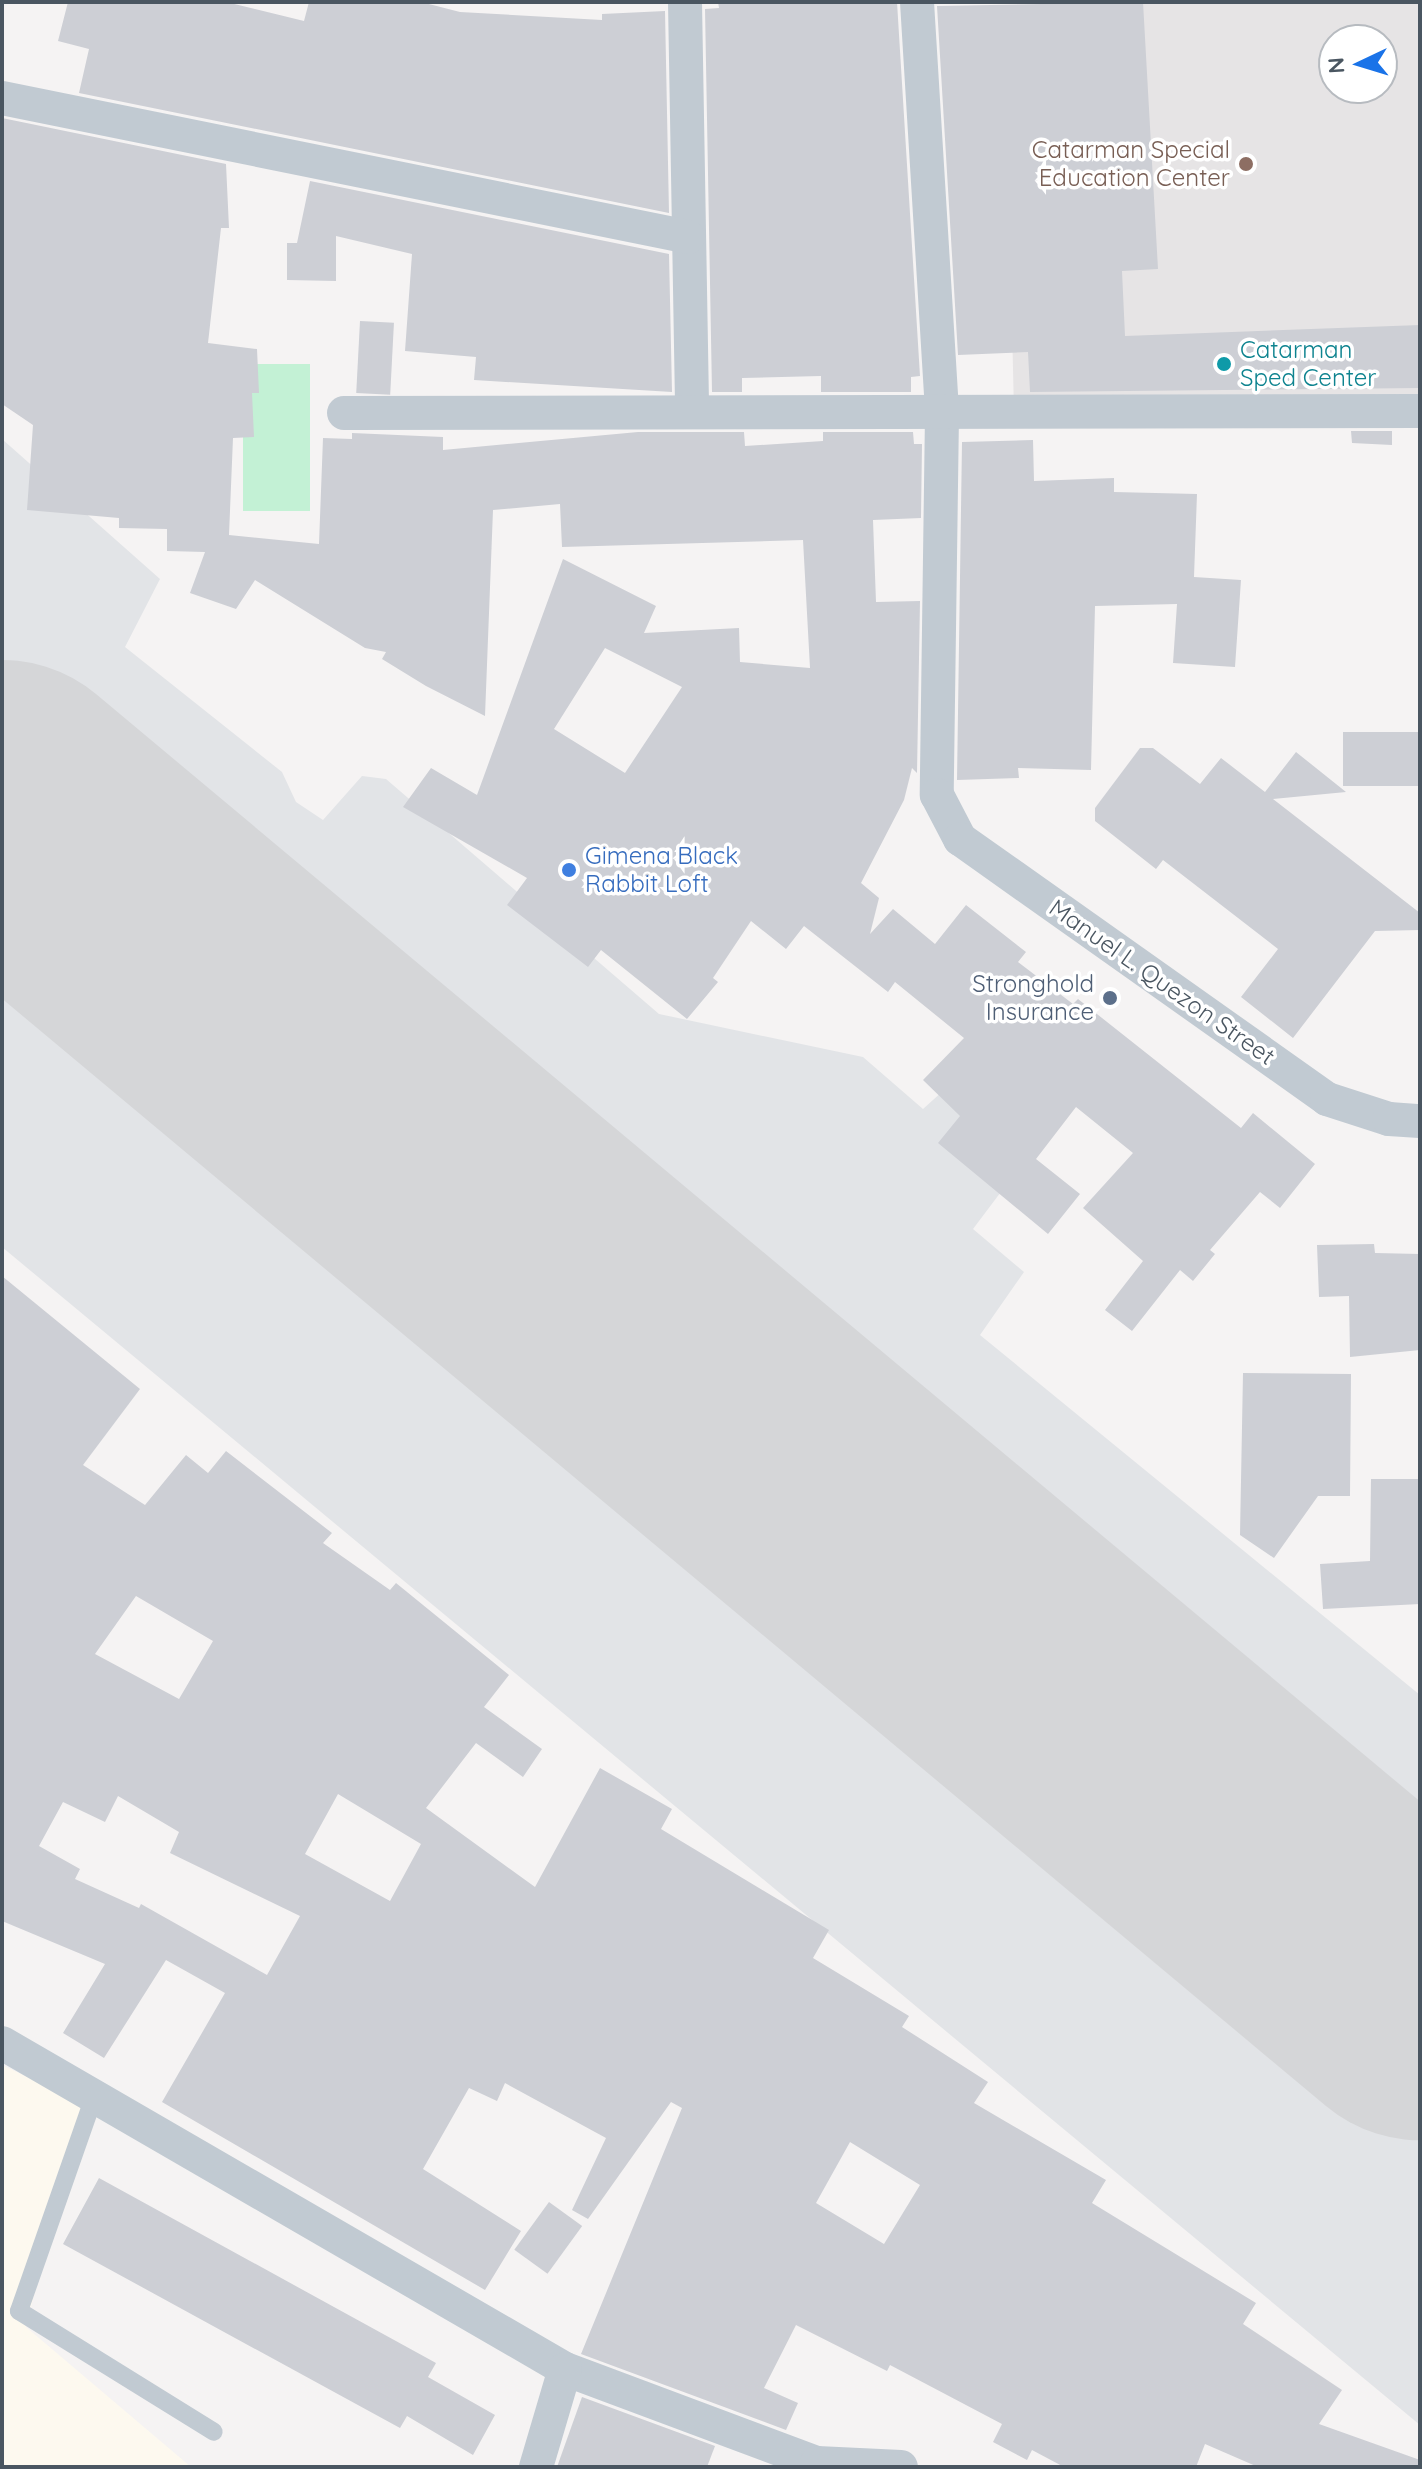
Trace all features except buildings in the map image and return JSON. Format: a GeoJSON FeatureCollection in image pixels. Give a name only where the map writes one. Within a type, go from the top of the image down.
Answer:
{"type":"FeatureCollection","features":[{"type":"Feature","properties":{"kind":"street"},"geometry":{"type":"LineString","coordinates":[[685,2],[692,408]]}},
{"type":"Feature","properties":{"kind":"street"},"geometry":{"type":"LineString","coordinates":[[917,2],[942,414]]}},
{"type":"Feature","properties":{"kind":"street"},"geometry":{"type":"LineString","coordinates":[[2,98],[688,237]]}},
{"type":"Feature","properties":{"kind":"street"},"geometry":{"type":"LineString","coordinates":[[344,413],[692,408],[942,414],[1420,411]]}},
{"type":"Feature","properties":{"kind":"street","name":"Manuel L. Quezon Street"},"geometry":{"type":"LineString","coordinates":[[942,414],[937,795],[960,839],[1327,1099],[1389,1119],[1420,1121]]}},
{"type":"Feature","properties":{"kind":"street"},"geometry":{"type":"LineString","coordinates":[[2,2043],[95,2094],[565,2369],[817,2463],[901,2467]]}},
{"type":"Feature","properties":{"kind":"street"},"geometry":{"type":"LineString","coordinates":[[536,2467],[565,2369]]}},
{"type":"Feature","properties":{"kind":"lane"},"geometry":{"type":"LineString","coordinates":[[95,2094],[19,2311],[214,2432]]}},
{"type":"Feature","properties":{"kind":"shaded area","name":"Catarman Special Education Center"},"geometry":{"type":"Polygon","coordinates":[[[1064,2],[1420,2],[1420,405],[1014,412],[1012,326],[1077,239],[1064,2]]]}},
{"type":"Feature","properties":{"kind":"shaded area"},"geometry":{"type":"Polygon","coordinates":[[[2,439],[160,579],[125,647],[282,772],[296,802],[323,820],[362,776],[386,779],[659,1014],[863,1057],[923,1109],[964,1072],[1040,1140],[973,1229],[1024,1272],[980,1335],[1420,1695],[1420,2425],[2,1247],[2,439]]]}},
{"type":"Feature","properties":{"kind":"shaded area"},"geometry":{"type":"Polygon","coordinates":[[[2,2065],[82,2103],[26,2327],[191,2467],[2,2467],[2,2065]]]}},
{"type":"Feature","properties":{"kind":"green space"},"geometry":{"type":"Polygon","coordinates":[[[243,364],[310,364],[310,511],[243,511],[243,364]]]}},
{"type":"Feature","properties":{"kind":"runway"},"geometry":{"type":"LineString","coordinates":[[2,807],[1420,1993]]}},
{"type":"Feature","properties":{"kind":"place","name":"Catarman Special Education Center"},"geometry":{"type":"Point","coordinates":[1246,164]}},
{"type":"Feature","properties":{"kind":"place","name":"Catarman Sped Center"},"geometry":{"type":"Point","coordinates":[1224,364]}},
{"type":"Feature","properties":{"kind":"place","name":"Gimena Black Rabbit Loft"},"geometry":{"type":"Point","coordinates":[569,870]}},
{"type":"Feature","properties":{"kind":"place","name":"Stronghold Insurance"},"geometry":{"type":"Point","coordinates":[1110,998]}}]}
